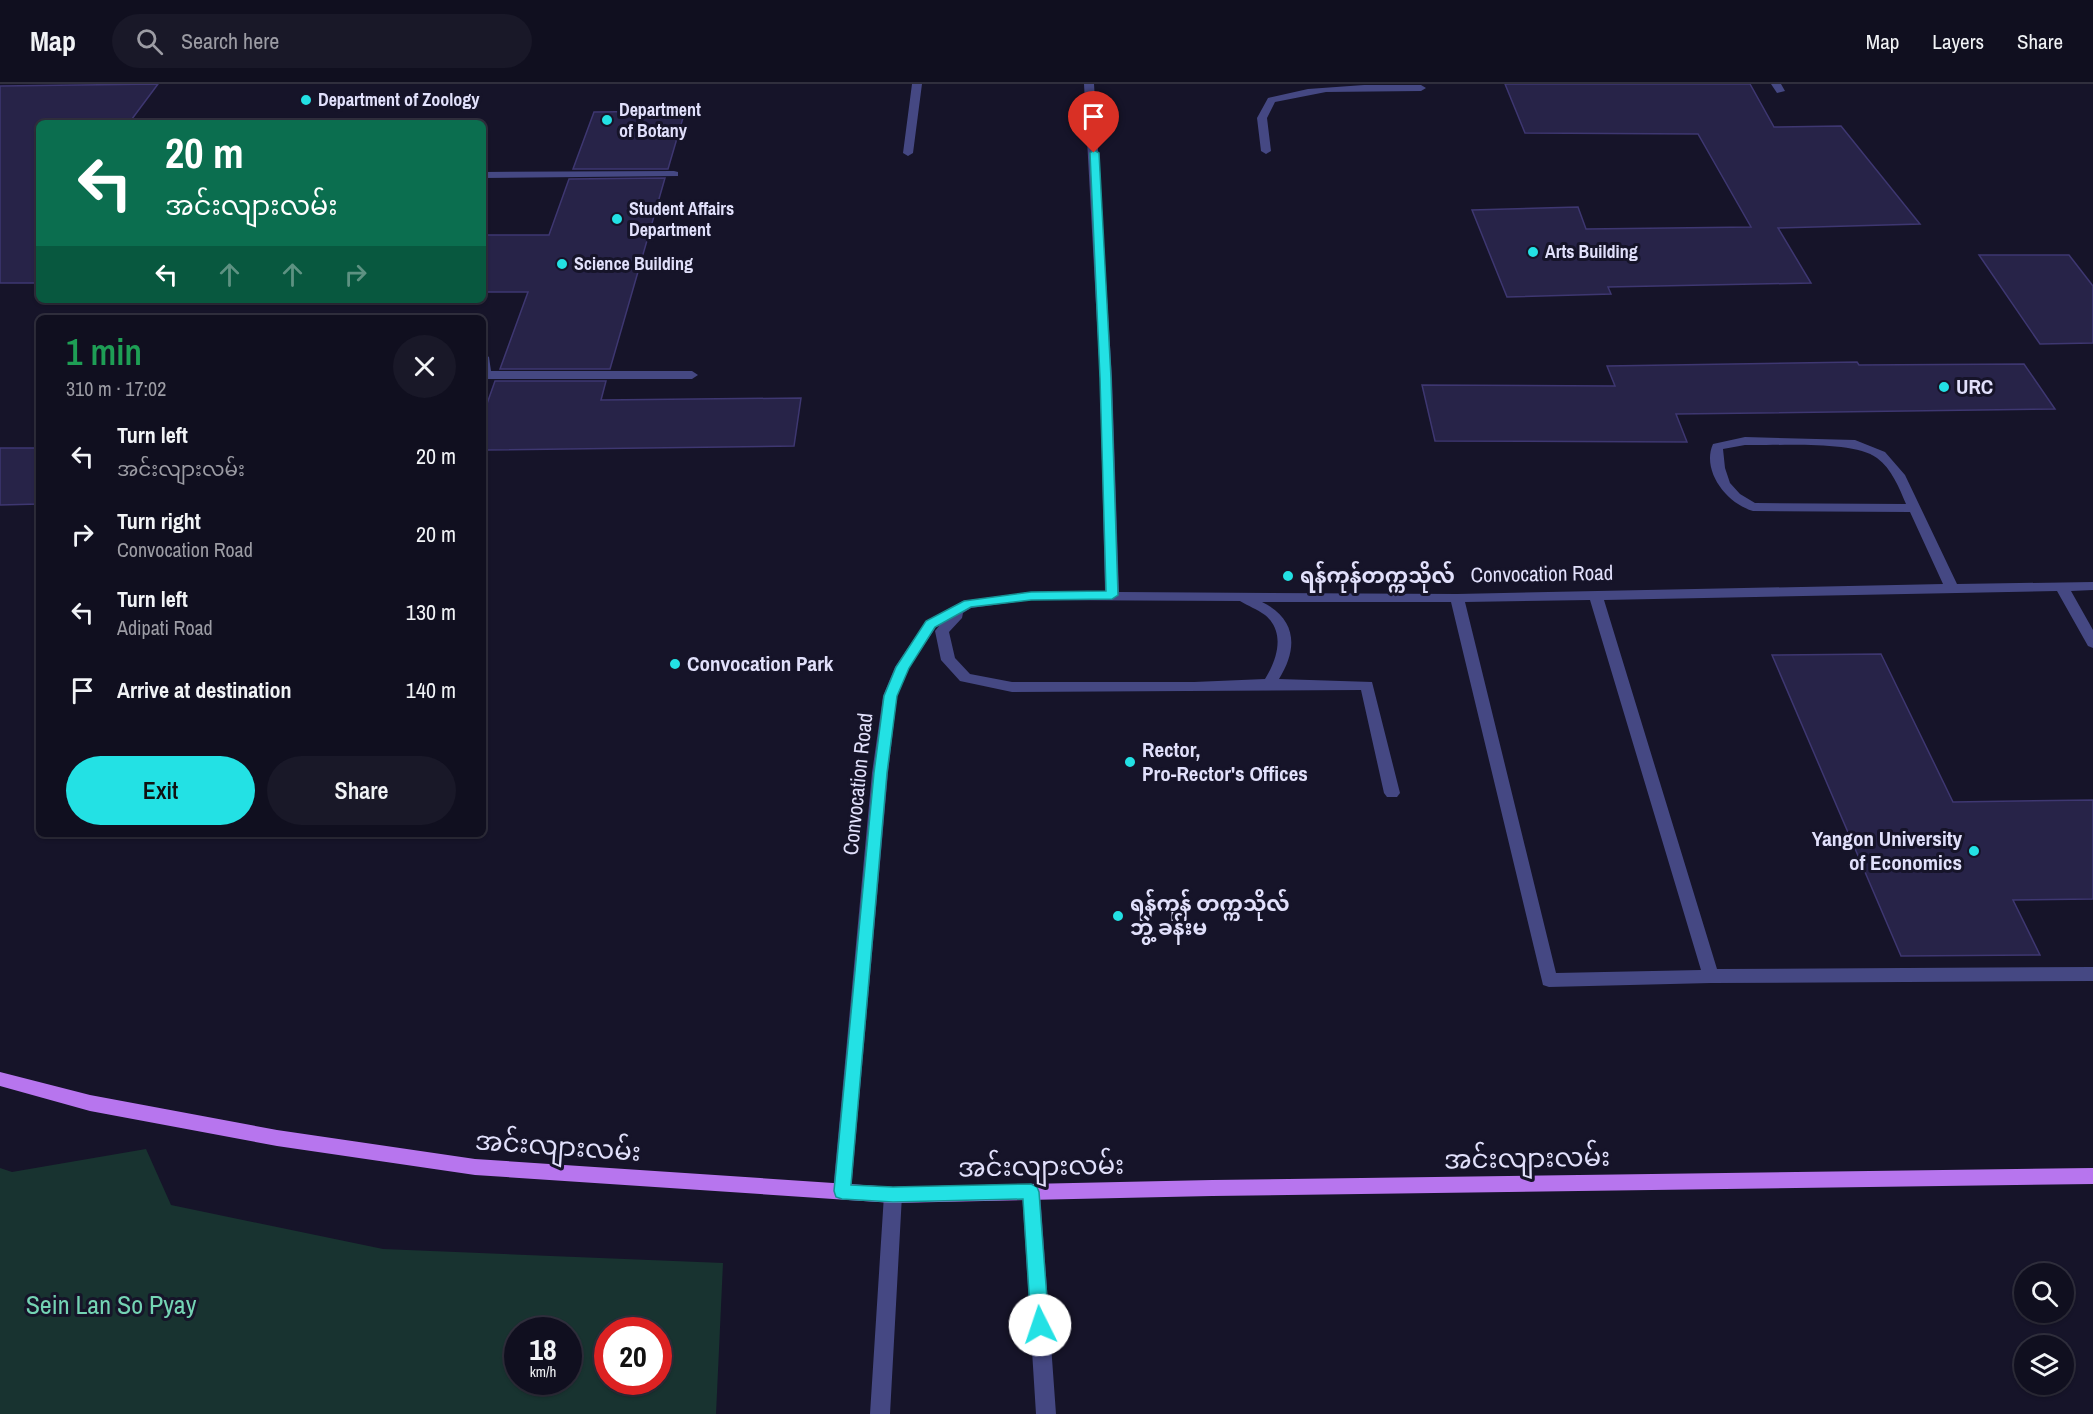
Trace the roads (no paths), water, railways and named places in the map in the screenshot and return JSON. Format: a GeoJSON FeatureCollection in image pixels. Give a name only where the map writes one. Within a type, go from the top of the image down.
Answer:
{"type":"FeatureCollection","features":[{"type":"Feature","properties":{"kind":"main road","name":"အင်းလျားလမ်း"},"geometry":{"type":"LineString","coordinates":[[0,1078],[90,1102],[266,1136],[474,1167],[893,1195],[2093,1176]]}},
{"type":"Feature","properties":{"kind":"street"},"geometry":{"type":"LineString","coordinates":[[908,153],[917,84]]}},
{"type":"Feature","properties":{"kind":"street"},"geometry":{"type":"LineString","coordinates":[[1089,84],[1106,378],[1112,595]]}},
{"type":"Feature","properties":{"kind":"street"},"geometry":{"type":"LineString","coordinates":[[1266,151],[1262,118],[1271,100],[1297,92],[1378,87],[1421,88]]}},
{"type":"Feature","properties":{"kind":"street"},"geometry":{"type":"LineString","coordinates":[[486,176],[674,174]]}},
{"type":"Feature","properties":{"kind":"street"},"geometry":{"type":"LineString","coordinates":[[486,375],[692,375]]}},
{"type":"Feature","properties":{"kind":"street"},"geometry":{"type":"LineString","coordinates":[[1916,508],[1753,507],[1736,500],[1726,489],[1717,462],[1716,447],[1745,441],[1855,444],[1881,454],[1899,475],[1916,508],[1952,589]]}},
{"type":"Feature","properties":{"kind":"street","name":"Convocation Road"},"geometry":{"type":"LineString","coordinates":[[842,1191],[879,785],[890,696],[902,667],[931,624],[968,604],[1031,596],[1457,598],[2093,586]]}},
{"type":"Feature","properties":{"kind":"street"},"geometry":{"type":"LineString","coordinates":[[2062,587],[2093,643]]}},
{"type":"Feature","properties":{"kind":"street"},"geometry":{"type":"LineString","coordinates":[[1596,596],[1711,976]]}},
{"type":"Feature","properties":{"kind":"street"},"geometry":{"type":"LineString","coordinates":[[1242,597],[1272,614],[1286,638],[1284,662],[1269,684]]}},
{"type":"Feature","properties":{"kind":"street"},"geometry":{"type":"LineString","coordinates":[[1457,598],[1549,980],[1711,976],[2093,974]]}},
{"type":"Feature","properties":{"kind":"street"},"geometry":{"type":"LineString","coordinates":[[968,604],[942,631],[948,660],[965,678],[1012,687],[1367,685],[1392,793]]}},
{"type":"Feature","properties":{"kind":"street"},"geometry":{"type":"LineString","coordinates":[[1031,1192],[1046,1414]]}},
{"type":"Feature","properties":{"kind":"street"},"geometry":{"type":"LineString","coordinates":[[880,1414],[893,1195]]}},
{"type":"Feature","properties":{"kind":"place","name":"Department of Zoology"},"geometry":{"type":"Point","coordinates":[306,100]}},
{"type":"Feature","properties":{"kind":"place","name":"Department of Botany"},"geometry":{"type":"Point","coordinates":[607,120]}},
{"type":"Feature","properties":{"kind":"place","name":"Student Affairs Department"},"geometry":{"type":"Point","coordinates":[617,219]}},
{"type":"Feature","properties":{"kind":"place","name":"Arts Building"},"geometry":{"type":"Point","coordinates":[1533,252]}},
{"type":"Feature","properties":{"kind":"place","name":"Science Building"},"geometry":{"type":"Point","coordinates":[562,264]}},
{"type":"Feature","properties":{"kind":"place","name":"URC"},"geometry":{"type":"Point","coordinates":[1944,387]}},
{"type":"Feature","properties":{"kind":"place","name":"ရန်ကုန်တက္ကသိုလ်"},"geometry":{"type":"Point","coordinates":[1288,576]}},
{"type":"Feature","properties":{"kind":"place","name":"Convocation Park"},"geometry":{"type":"Point","coordinates":[675,664]}},
{"type":"Feature","properties":{"kind":"place","name":"Rector, Pro-Rector's Offices"},"geometry":{"type":"Point","coordinates":[1130,762]}},
{"type":"Feature","properties":{"kind":"place","name":"Yangon University of Economics"},"geometry":{"type":"Point","coordinates":[1974,851]}},
{"type":"Feature","properties":{"kind":"place","name":"ရန်ကုန် တက္ကသိုလ် ဘွဲ့ ခန်းမ"},"geometry":{"type":"Point","coordinates":[1118,916]}},
{"type":"Feature","properties":{"kind":"park label","name":"Sein Lan So Pyay"},"geometry":{"type":"Point","coordinates":[111,1305]}}]}
